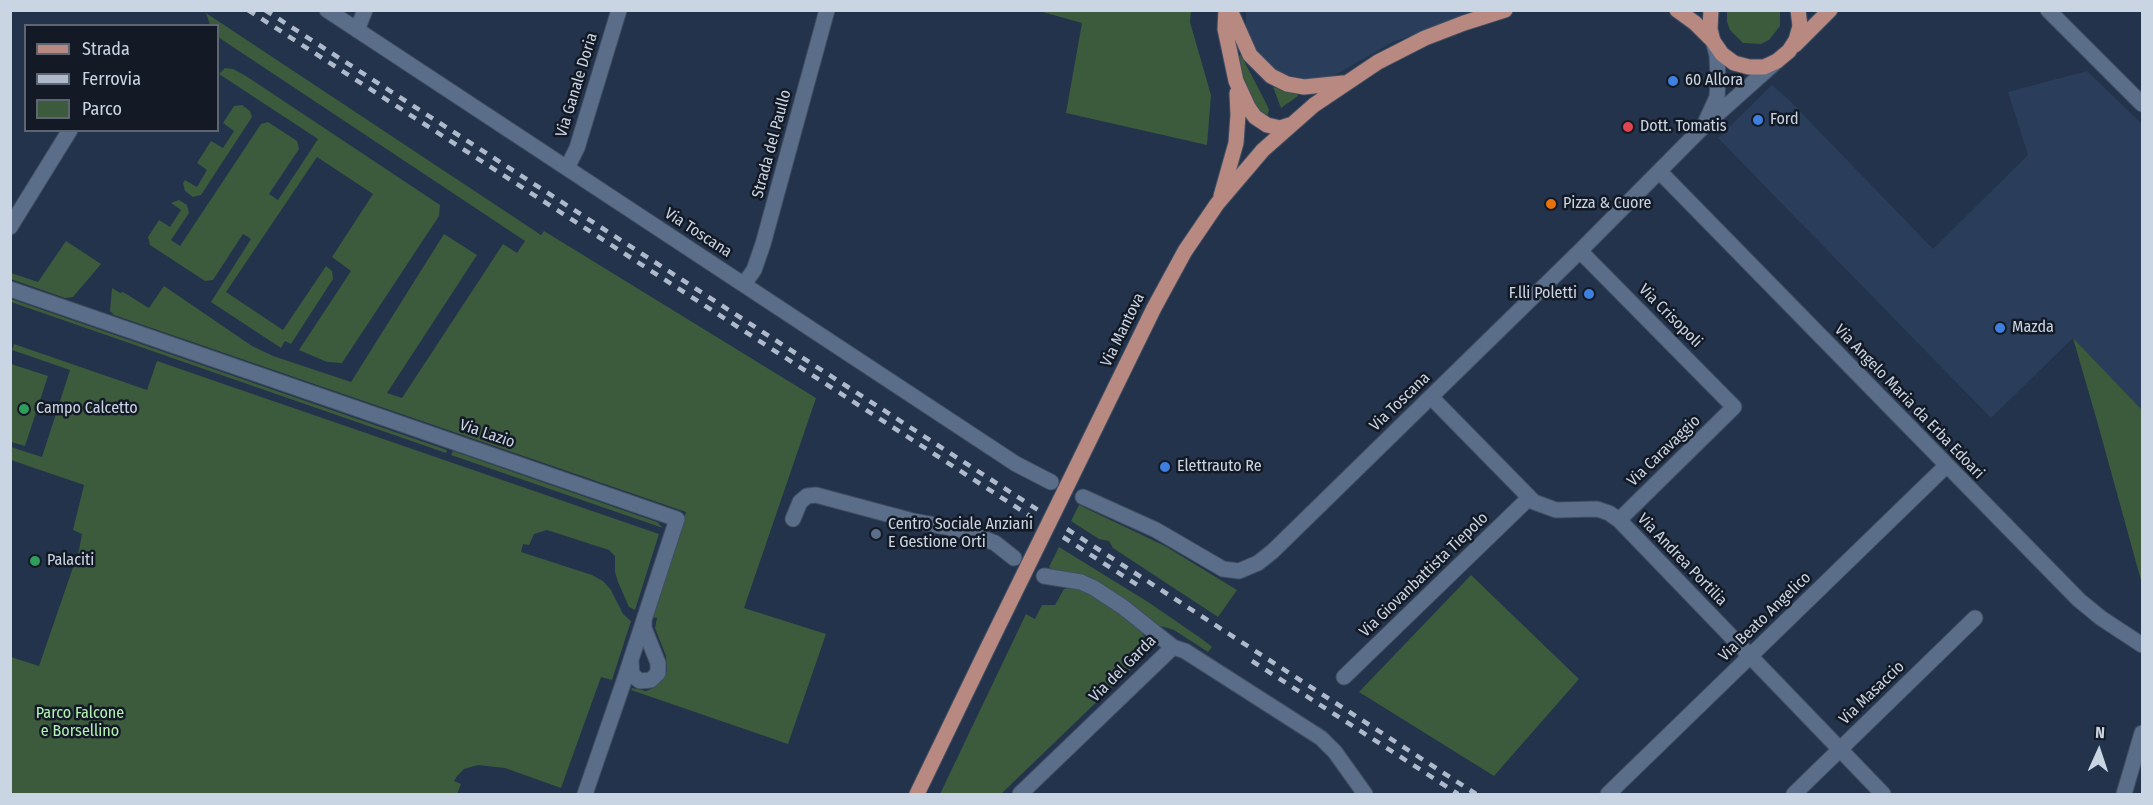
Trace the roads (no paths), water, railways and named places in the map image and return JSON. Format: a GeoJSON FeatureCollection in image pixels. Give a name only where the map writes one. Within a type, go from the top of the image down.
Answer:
{"type":"FeatureCollection","features":[{"type":"Feature","properties":{"kind":"main road"},"geometry":{"type":"LineString","coordinates":[[1228,10],[1250,55],[1271,76],[1287,84],[1304,87],[1349,81]]}},
{"type":"Feature","properties":{"kind":"main road"},"geometry":{"type":"LineString","coordinates":[[1217,204],[1236,143],[1238,116],[1236,81],[1225,29],[1228,10]]}},
{"type":"Feature","properties":{"kind":"main road","name":"Via Mantova"},"geometry":{"type":"LineString","coordinates":[[917,795],[1154,308],[1190,244],[1217,204],[1263,150],[1292,123],[1349,81],[1378,62],[1425,38],[1505,10]]}},
{"type":"Feature","properties":{"kind":"main road"},"geometry":{"type":"LineString","coordinates":[[1677,10],[1695,23],[1722,54],[1734,63],[1749,67],[1764,67],[1783,56],[1830,10]]}},
{"type":"Feature","properties":{"kind":"main road"},"geometry":{"type":"LineString","coordinates":[[1711,10],[1710,28],[1713,41]]}},
{"type":"Feature","properties":{"kind":"main road"},"geometry":{"type":"LineString","coordinates":[[1783,56],[1796,40],[1800,26],[1798,10]]}},
{"type":"Feature","properties":{"kind":"main road"},"geometry":{"type":"LineString","coordinates":[[1236,81],[1248,107],[1259,121],[1276,128],[1283,128],[1292,123]]}},
{"type":"Feature","properties":{"kind":"street","name":"Via Toscana"},"geometry":{"type":"LineString","coordinates":[[327,10],[1010,459],[1051,482]]}},
{"type":"Feature","properties":{"kind":"street"},"geometry":{"type":"LineString","coordinates":[[357,30],[365,10]]}},
{"type":"Feature","properties":{"kind":"street","name":"Via Ganale Doria"},"geometry":{"type":"LineString","coordinates":[[567,168],[577,148],[619,10]]}},
{"type":"Feature","properties":{"kind":"street","name":"Strada del Paullo"},"geometry":{"type":"LineString","coordinates":[[744,284],[754,270],[764,244],[827,10]]}},
{"type":"Feature","properties":{"kind":"street"},"geometry":{"type":"LineString","coordinates":[[2048,10],[2142,104]]}},
{"type":"Feature","properties":{"kind":"street","name":"Via Toscana"},"geometry":{"type":"LineString","coordinates":[[1703,127],[1717,98],[1719,66],[1713,41]]}},
{"type":"Feature","properties":{"kind":"street","name":"Via Toscana"},"geometry":{"type":"LineString","coordinates":[[1083,497],[1156,530],[1222,569],[1239,572],[1258,563],[1431,397],[1703,127],[1783,56]]}},
{"type":"Feature","properties":{"kind":"street"},"geometry":{"type":"LineString","coordinates":[[10,227],[69,132]]}},
{"type":"Feature","properties":{"kind":"street","name":"Via Angelo Maria da Erba Edoari"},"geometry":{"type":"LineString","coordinates":[[1660,172],[2079,600],[2101,618],[2142,645]]}},
{"type":"Feature","properties":{"kind":"street","name":"Via Crisopoli"},"geometry":{"type":"LineString","coordinates":[[1580,251],[1734,407]]}},
{"type":"Feature","properties":{"kind":"street","name":"Via Lazio"},"geometry":{"type":"LineString","coordinates":[[10,289],[677,519],[585,795]]}},
{"type":"Feature","properties":{"kind":"street","name":"Via Andrea Portilia"},"geometry":{"type":"LineString","coordinates":[[1431,397],[1529,498],[1539,505],[1550,509],[1597,509],[1619,520],[1883,795]]}},
{"type":"Feature","properties":{"kind":"street","name":"Via Caravaggio"},"geometry":{"type":"LineString","coordinates":[[1619,520],[1734,407]]}},
{"type":"Feature","properties":{"kind":"street","name":"Via Beato Angelico"},"geometry":{"type":"LineString","coordinates":[[1608,795],[1946,466]]}},
{"type":"Feature","properties":{"kind":"street"},"geometry":{"type":"LineString","coordinates":[[793,519],[800,502],[807,496],[816,495],[900,517],[962,530],[995,543],[1014,558]]}},
{"type":"Feature","properties":{"kind":"street","name":"Via Giovanbattista Tiepolo"},"geometry":{"type":"LineString","coordinates":[[1344,677],[1529,498]]}},
{"type":"Feature","properties":{"kind":"street","name":"Via del Garda"},"geometry":{"type":"LineString","coordinates":[[1020,795],[1173,647],[1123,607],[1094,588],[1081,582],[1044,576]]}},
{"type":"Feature","properties":{"kind":"street","name":"Via Masaccio"},"geometry":{"type":"LineString","coordinates":[[1794,795],[1975,618]]}},
{"type":"Feature","properties":{"kind":"street"},"geometry":{"type":"LineString","coordinates":[[631,662],[632,675],[640,681],[651,680],[658,673],[658,663],[644,619]]}},
{"type":"Feature","properties":{"kind":"street"},"geometry":{"type":"LineString","coordinates":[[1173,647],[1185,651],[1321,738],[1335,752],[1365,795]]}},
{"type":"Feature","properties":{"kind":"street"},"geometry":{"type":"LineString","coordinates":[[2124,795],[2142,733]]}},
{"type":"Feature","properties":{"kind":"railway"},"geometry":{"type":"LineString","coordinates":[[248,10],[1033,518]]}},
{"type":"Feature","properties":{"kind":"railway"},"geometry":{"type":"LineString","coordinates":[[265,10],[1038,510]]}},
{"type":"Feature","properties":{"kind":"railway"},"geometry":{"type":"LineString","coordinates":[[1067,529],[1476,794]]}},
{"type":"Feature","properties":{"kind":"railway"},"geometry":{"type":"LineString","coordinates":[[1063,537],[1142,588]]}},
{"type":"Feature","properties":{"kind":"railway"},"geometry":{"type":"LineString","coordinates":[[1252,661],[1458,794]]}},
{"type":"Feature","properties":{"kind":"place","name":"60 Allora"},"geometry":{"type":"Point","coordinates":[1673,81]}},
{"type":"Feature","properties":{"kind":"place","name":"Ford"},"geometry":{"type":"Point","coordinates":[1758,120]}},
{"type":"Feature","properties":{"kind":"place","name":"Dott. Tomatis"},"geometry":{"type":"Point","coordinates":[1628,127]}},
{"type":"Feature","properties":{"kind":"place","name":"Pizza & Cuore"},"geometry":{"type":"Point","coordinates":[1551,204]}},
{"type":"Feature","properties":{"kind":"place","name":"F.lli Poletti"},"geometry":{"type":"Point","coordinates":[1589,294]}},
{"type":"Feature","properties":{"kind":"place","name":"Mazda"},"geometry":{"type":"Point","coordinates":[2000,328]}},
{"type":"Feature","properties":{"kind":"place","name":"Campo Calcetto"},"geometry":{"type":"Point","coordinates":[24,409]}},
{"type":"Feature","properties":{"kind":"place","name":"Elettrauto Re"},"geometry":{"type":"Point","coordinates":[1165,467]}},
{"type":"Feature","properties":{"kind":"place","name":"Centro Sociale Anziani E Gestione Orti"},"geometry":{"type":"Point","coordinates":[876,534]}},
{"type":"Feature","properties":{"kind":"place","name":"Palaciti"},"geometry":{"type":"Point","coordinates":[35,561]}},
{"type":"Feature","properties":{"kind":"park label","name":"Parco Falcone e Borsellino"},"geometry":{"type":"Point","coordinates":[80,723]}}]}
